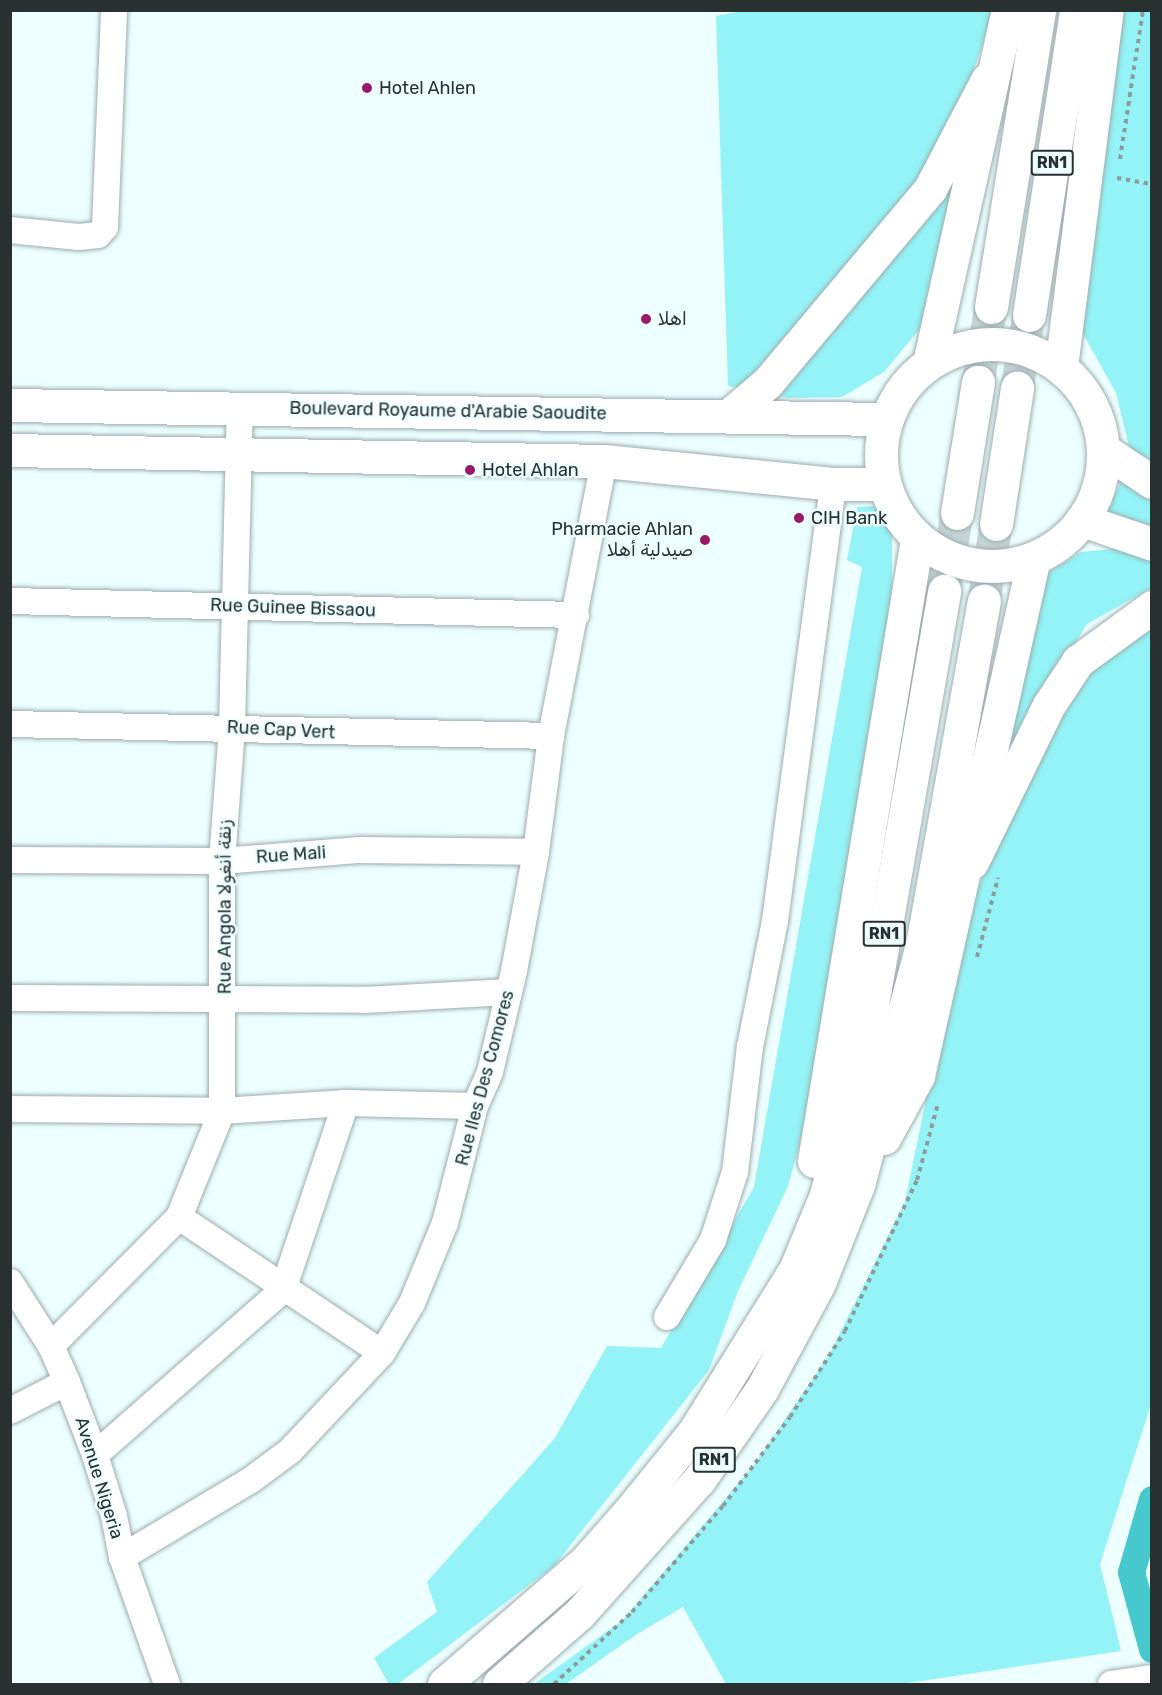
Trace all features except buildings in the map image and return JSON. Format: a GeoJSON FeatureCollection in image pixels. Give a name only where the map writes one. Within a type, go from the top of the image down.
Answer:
{"type":"FeatureCollection","features":[{"type":"Feature","properties":{"kind":"main road"},"geometry":{"type":"LineString","coordinates":[[929,363],[1008,10]]}},
{"type":"Feature","properties":{"kind":"main road","name":"RN1"},"geometry":{"type":"LineString","coordinates":[[991,307],[1039,10]]}},
{"type":"Feature","properties":{"kind":"main road","name":"RN1"},"geometry":{"type":"LineString","coordinates":[[1029,315],[1076,10]]}},
{"type":"Feature","properties":{"kind":"main road"},"geometry":{"type":"LineString","coordinates":[[1061,367],[1107,10]]}},
{"type":"Feature","properties":{"kind":"main road"},"geometry":{"type":"LineString","coordinates":[[728,416],[768,382],[930,189],[995,65]]}},
{"type":"Feature","properties":{"kind":"main road"},"geometry":{"type":"LineString","coordinates":[[996,343],[1030,350],[1061,367],[1088,399],[1098,418],[1104,450],[1100,485],[1082,520],[1061,543],[1034,558],[1004,566],[973,565],[943,556],[917,539],[891,505],[884,484],[880,451],[886,419],[903,387],[929,363],[960,348],[996,343]]}},
{"type":"Feature","properties":{"kind":"main road"},"geometry":{"type":"LineString","coordinates":[[957,513],[978,382]]}},
{"type":"Feature","properties":{"kind":"main road"},"geometry":{"type":"LineString","coordinates":[[996,524],[1017,388]]}},
{"type":"Feature","properties":{"kind":"main road","name":"Boulevard Royaume d'Arabie Saoudite"},"geometry":{"type":"LineString","coordinates":[[10,405],[886,419]]}},
{"type":"Feature","properties":{"kind":"main road"},"geometry":{"type":"LineString","coordinates":[[10,450],[604,461],[833,484],[884,484]]}},
{"type":"Feature","properties":{"kind":"main road"},"geometry":{"type":"LineString","coordinates":[[1104,450],[1152,482]]}},
{"type":"Feature","properties":{"kind":"main road"},"geometry":{"type":"LineString","coordinates":[[1082,520],[1152,544]]}},
{"type":"Feature","properties":{"kind":"main road"},"geometry":{"type":"LineString","coordinates":[[795,1270],[917,539]]}},
{"type":"Feature","properties":{"kind":"main road"},"geometry":{"type":"LineString","coordinates":[[858,1185],[918,1076],[966,874],[1034,558]]}},
{"type":"Feature","properties":{"kind":"main road","name":"RN1"},"geometry":{"type":"LineString","coordinates":[[444,1684],[585,1562],[637,1502],[694,1432],[795,1270],[826,1195],[868,1028],[944,591]]}},
{"type":"Feature","properties":{"kind":"main road","name":"RN1"},"geometry":{"type":"LineString","coordinates":[[499,1684],[620,1572],[716,1457],[762,1389],[819,1283],[858,1185],[922,945],[984,600]]}},
{"type":"Feature","properties":{"kind":"main road"},"geometry":{"type":"LineString","coordinates":[[966,874],[1049,705],[1078,661],[1152,607]]}},
{"type":"Feature","properties":{"kind":"street"},"geometry":{"type":"LineString","coordinates":[[10,230],[79,237],[98,235],[105,227],[114,10]]}},
{"type":"Feature","properties":{"kind":"street","name":"Rue Angola زنقة أنغولا"},"geometry":{"type":"LineString","coordinates":[[51,1346],[138,1263],[179,1217],[222,1112],[224,999],[222,861],[232,727],[242,454],[240,407]]}},
{"type":"Feature","properties":{"kind":"street","name":"Rue Iles Des Comores"},"geometry":{"type":"LineString","coordinates":[[122,1557],[251,1480],[290,1451],[382,1353],[412,1304],[445,1223],[475,1106],[490,1072],[509,992],[536,852],[551,736],[604,461]]}},
{"type":"Feature","properties":{"kind":"street"},"geometry":{"type":"LineString","coordinates":[[667,1317],[713,1240],[735,1172],[750,1047],[775,921],[833,484]]}},
{"type":"Feature","properties":{"kind":"street","name":"Rue Guinee Bissaou"},"geometry":{"type":"LineString","coordinates":[[10,602],[576,615]]}},
{"type":"Feature","properties":{"kind":"street","name":"Rue Cap Vert"},"geometry":{"type":"LineString","coordinates":[[10,724],[232,727],[371,735],[551,736]]}},
{"type":"Feature","properties":{"kind":"street","name":"Rue Mali"},"geometry":{"type":"LineString","coordinates":[[10,860],[222,861],[358,850],[536,852]]}},
{"type":"Feature","properties":{"kind":"street"},"geometry":{"type":"LineString","coordinates":[[10,998],[365,1000],[509,992]]}},
{"type":"Feature","properties":{"kind":"street"},"geometry":{"type":"LineString","coordinates":[[10,1109],[222,1112],[346,1103],[475,1106]]}},
{"type":"Feature","properties":{"kind":"street"},"geometry":{"type":"LineString","coordinates":[[95,1455],[283,1290],[346,1103]]}},
{"type":"Feature","properties":{"kind":"street"},"geometry":{"type":"LineString","coordinates":[[179,1217],[283,1290],[382,1353]]}},
{"type":"Feature","properties":{"kind":"street","name":"Avenue Nigeria"},"geometry":{"type":"LineString","coordinates":[[10,1282],[51,1346],[67,1382],[95,1455],[114,1516],[122,1557],[167,1684]]}},
{"type":"Feature","properties":{"kind":"street"},"geometry":{"type":"LineString","coordinates":[[10,1411],[67,1382]]}},
{"type":"Feature","properties":{"kind":"street"},"geometry":{"type":"LineString","coordinates":[[1118,1683],[1152,1678]]}},
{"type":"Feature","properties":{"kind":"path"},"geometry":{"type":"LineString","coordinates":[[1143,10],[1116,181],[1152,184]]}},
{"type":"Feature","properties":{"kind":"shaded area"},"geometry":{"type":"Polygon","coordinates":[[[746,10],[993,11],[971,79],[955,187],[928,319],[884,372],[842,397],[788,398],[728,386],[716,16],[746,10]]]}},
{"type":"Feature","properties":{"kind":"shaded area"},"geometry":{"type":"Polygon","coordinates":[[[1121,11],[1151,11],[1151,459],[1130,450],[1116,393],[1082,332],[1121,11]]]}},
{"type":"Feature","properties":{"kind":"shaded area"},"geometry":{"type":"Polygon","coordinates":[[[1121,482],[1151,499],[1151,526],[1106,513],[1121,482]]]}},
{"type":"Feature","properties":{"kind":"shaded area"},"geometry":{"type":"Polygon","coordinates":[[[874,506],[892,528],[892,594],[819,1074],[788,1186],[738,1291],[709,1370],[554,1566],[398,1684],[389,1684],[374,1658],[437,1612],[427,1582],[555,1438],[607,1346],[661,1348],[754,1187],[862,567],[847,560],[857,507],[874,506]]]}},
{"type":"Feature","properties":{"kind":"shaded area"},"geometry":{"type":"Polygon","coordinates":[[[1122,548],[1151,559],[1151,588],[1087,624],[1042,695],[982,818],[1037,580],[1081,552],[1122,548]]]}},
{"type":"Feature","properties":{"kind":"shaded area"},"geometry":{"type":"Polygon","coordinates":[[[1151,611],[1152,1401],[1100,1564],[1121,1651],[901,1684],[726,1684],[683,1607],[637,1634],[566,1684],[534,1684],[623,1620],[754,1465],[829,1355],[905,1202],[957,949],[1016,781],[1085,661],[1151,611]]]}},
{"type":"Feature","properties":{"kind":"waterway"},"geometry":{"type":"LineString","coordinates":[[1152,1499],[1131,1572],[1152,1649]]}},
{"type":"Feature","properties":{"kind":"tunnel"},"geometry":{"type":"LineString","coordinates":[[978,382],[991,307]]}},
{"type":"Feature","properties":{"kind":"tunnel"},"geometry":{"type":"LineString","coordinates":[[1017,388],[1029,315]]}},
{"type":"Feature","properties":{"kind":"tunnel"},"geometry":{"type":"LineString","coordinates":[[944,591],[957,513]]}},
{"type":"Feature","properties":{"kind":"tunnel"},"geometry":{"type":"LineString","coordinates":[[984,601],[996,524]]}},
{"type":"Feature","properties":{"kind":"place","name":"Hotel Ahlen"},"geometry":{"type":"Point","coordinates":[367,88]}},
{"type":"Feature","properties":{"kind":"place","name":"اهلا"},"geometry":{"type":"Point","coordinates":[646,319]}},
{"type":"Feature","properties":{"kind":"place","name":"Hotel Ahlan"},"geometry":{"type":"Point","coordinates":[470,470]}},
{"type":"Feature","properties":{"kind":"place","name":"CIH Bank"},"geometry":{"type":"Point","coordinates":[799,518]}},
{"type":"Feature","properties":{"kind":"place","name":"Pharmacie Ahlan صيدلية أهلا"},"geometry":{"type":"Point","coordinates":[705,540]}}]}
